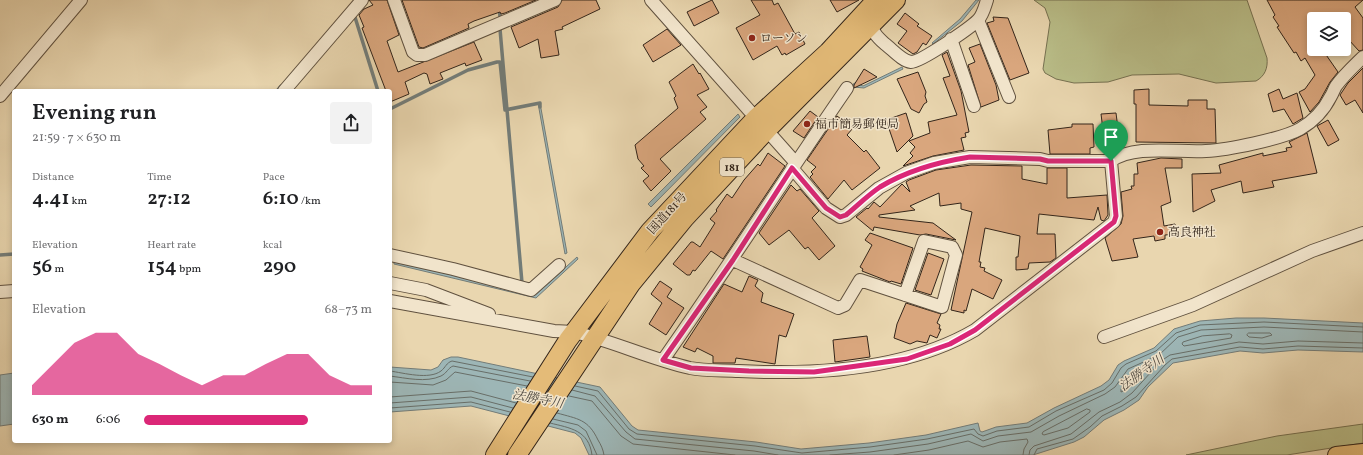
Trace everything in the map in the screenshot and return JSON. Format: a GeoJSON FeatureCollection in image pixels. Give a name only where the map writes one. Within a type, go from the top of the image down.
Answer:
{"type":"FeatureCollection","features":[{"type":"Feature","properties":{"kind":"highway","name":"国道181号"},"geometry":{"type":"LineString","coordinates":[[495,455],[571,336],[650,231],[761,124],[871,26],[896,0]]}},
{"type":"Feature","properties":{"kind":"highway","name":"国道181号"},"geometry":{"type":"LineString","coordinates":[[517,455],[631,284],[761,124],[828,52],[871,2]]}},
{"type":"Feature","properties":{"kind":"main road"},"geometry":{"type":"LineString","coordinates":[[1336,455],[1363,452]]}},
{"type":"Feature","properties":{"kind":"street"},"geometry":{"type":"LineString","coordinates":[[5,91],[81,0]]}},
{"type":"Feature","properties":{"kind":"street"},"geometry":{"type":"LineString","coordinates":[[286,89],[362,0]]}},
{"type":"Feature","properties":{"kind":"street"},"geometry":{"type":"LineString","coordinates":[[394,0],[413,52],[420,55],[425,55],[555,0]]}},
{"type":"Feature","properties":{"kind":"street"},"geometry":{"type":"LineString","coordinates":[[652,0],[761,124],[826,208],[840,217],[846,215],[879,188],[906,173],[934,163],[970,157],[1040,159],[1048,161],[1111,161],[1123,154],[1132,152],[1208,152],[1292,133],[1314,120],[1322,110],[1334,88],[1363,57]]}},
{"type":"Feature","properties":{"kind":"street"},"geometry":{"type":"LineString","coordinates":[[871,2],[871,26],[880,40],[908,61],[919,59],[978,20],[987,0]]}},
{"type":"Feature","properties":{"kind":"street"},"geometry":{"type":"LineString","coordinates":[[978,20],[1009,97]]}},
{"type":"Feature","properties":{"kind":"street"},"geometry":{"type":"LineString","coordinates":[[951,39],[974,106]]}},
{"type":"Feature","properties":{"kind":"street"},"geometry":{"type":"LineString","coordinates":[[663,360],[733,260],[794,165],[847,88]]}},
{"type":"Feature","properties":{"kind":"street"},"geometry":{"type":"LineString","coordinates":[[392,301],[562,332],[591,343],[618,347],[691,368],[814,372],[907,359],[950,344],[990,318],[1008,302],[1114,222],[1116,216],[1111,161]]}},
{"type":"Feature","properties":{"kind":"street"},"geometry":{"type":"LineString","coordinates":[[1104,337],[1193,304],[1312,251],[1363,233]]}},
{"type":"Feature","properties":{"kind":"street"},"geometry":{"type":"LineString","coordinates":[[733,260],[838,308],[844,305],[860,280],[905,295],[942,307],[956,255],[952,247],[924,241],[905,295]]}},
{"type":"Feature","properties":{"kind":"street"},"geometry":{"type":"LineString","coordinates":[[392,255],[453,269],[531,290],[559,265]]}},
{"type":"Feature","properties":{"kind":"street"},"geometry":{"type":"LineString","coordinates":[[392,283],[426,290],[488,313],[495,320]]}},
{"type":"Feature","properties":{"kind":"street"},"geometry":{"type":"LineString","coordinates":[[0,292],[12,291]]}},
{"type":"Feature","properties":{"kind":"green space"},"geometry":{"type":"Polygon","coordinates":[[[1034,0],[1247,0],[1267,58],[1267,65],[1262,77],[1256,81],[1216,83],[1179,74],[1132,75],[1108,82],[1074,83],[1056,79],[1045,73],[1043,69],[1050,22],[1045,8],[1034,0]]]}},
{"type":"Feature","properties":{"kind":"green space"},"geometry":{"type":"Polygon","coordinates":[[[1363,424],[1363,443],[1287,455],[1186,455],[1277,436],[1363,424]]]}},
{"type":"Feature","properties":{"kind":"water"},"geometry":{"type":"Polygon","coordinates":[[[976,0],[979,0],[962,21],[933,44],[932,43],[960,19],[976,0]]]}},
{"type":"Feature","properties":{"kind":"water"},"geometry":{"type":"Polygon","coordinates":[[[902,67],[903,69],[864,88],[853,87],[854,83],[863,86],[902,67]]]}},
{"type":"Feature","properties":{"kind":"water"},"geometry":{"type":"Polygon","coordinates":[[[538,103],[540,103],[567,253],[565,254],[538,103]]]}},
{"type":"Feature","properties":{"kind":"water"},"geometry":{"type":"Polygon","coordinates":[[[738,114],[740,117],[651,207],[648,204],[738,114]]]}},
{"type":"Feature","properties":{"kind":"water"},"geometry":{"type":"Polygon","coordinates":[[[577,257],[578,259],[536,298],[394,264],[394,261],[535,295],[577,257]]]}},
{"type":"Feature","properties":{"kind":"water","name":"法勝寺川"},"geometry":{"type":"Polygon","coordinates":[[[1236,318],[1264,318],[1363,323],[1363,352],[1298,350],[1263,353],[1240,351],[1173,363],[1148,387],[1139,400],[1124,410],[1104,420],[1084,437],[1074,442],[1033,455],[589,455],[581,438],[575,433],[471,406],[392,412],[392,367],[431,370],[438,367],[443,360],[451,357],[458,357],[600,387],[632,426],[638,430],[756,442],[801,449],[869,443],[926,435],[978,423],[980,431],[982,432],[996,427],[1027,423],[1054,408],[1101,386],[1109,380],[1118,365],[1124,361],[1154,348],[1174,329],[1200,321],[1236,318]]]}},
{"type":"Feature","properties":{"kind":"water"},"geometry":{"type":"Polygon","coordinates":[[[12,373],[12,424],[0,426],[0,375],[12,373]]]}},
{"type":"Feature","properties":{"kind":"building"},"geometry":{"type":"Polygon","coordinates":[[[369,0],[387,0],[399,35],[387,41],[398,72],[474,42],[482,60],[466,66],[465,63],[440,73],[443,79],[430,84],[427,74],[424,73],[405,82],[409,94],[392,101],[392,89],[385,89],[362,28],[364,27],[359,15],[364,9],[373,5],[369,0]]]}},
{"type":"Feature","properties":{"kind":"building"},"geometry":{"type":"Polygon","coordinates":[[[402,0],[536,0],[505,13],[501,14],[500,12],[474,21],[468,24],[469,28],[423,48],[419,47],[402,0]]]}},
{"type":"Feature","properties":{"kind":"building"},"geometry":{"type":"Polygon","coordinates":[[[562,0],[596,0],[600,9],[562,27],[563,29],[555,31],[559,55],[541,58],[538,39],[519,48],[511,27],[558,7],[562,0]]]}},
{"type":"Feature","properties":{"kind":"building"},"geometry":{"type":"Polygon","coordinates":[[[712,0],[719,13],[694,26],[687,12],[712,0]]]}},
{"type":"Feature","properties":{"kind":"building"},"geometry":{"type":"Polygon","coordinates":[[[751,0],[772,0],[774,5],[778,3],[795,34],[799,32],[805,44],[786,55],[785,53],[782,55],[777,46],[753,60],[736,28],[760,15],[751,0]]]}},
{"type":"Feature","properties":{"kind":"building"},"geometry":{"type":"Polygon","coordinates":[[[830,0],[859,0],[837,12],[830,0]]]}},
{"type":"Feature","properties":{"kind":"building"},"geometry":{"type":"Polygon","coordinates":[[[1267,0],[1363,0],[1355,7],[1363,18],[1363,50],[1359,51],[1351,42],[1351,12],[1307,12],[1307,56],[1327,56],[1338,72],[1330,82],[1319,102],[1310,112],[1299,92],[1305,89],[1315,75],[1305,58],[1301,61],[1296,52],[1294,53],[1277,27],[1279,26],[1273,17],[1275,15],[1267,0]]]}},
{"type":"Feature","properties":{"kind":"building"},"geometry":{"type":"Polygon","coordinates":[[[905,13],[919,24],[917,26],[932,36],[926,45],[923,43],[917,52],[913,54],[898,43],[907,31],[897,24],[905,13]]]}},
{"type":"Feature","properties":{"kind":"building"},"geometry":{"type":"Polygon","coordinates":[[[993,17],[1008,18],[1029,73],[1010,80],[987,23],[994,21],[993,17]]]}},
{"type":"Feature","properties":{"kind":"building"},"geometry":{"type":"Polygon","coordinates":[[[667,29],[681,45],[653,62],[643,45],[667,29]]]}},
{"type":"Feature","properties":{"kind":"building"},"geometry":{"type":"Polygon","coordinates":[[[980,44],[996,85],[999,100],[981,107],[968,65],[975,62],[969,48],[980,44]]]}},
{"type":"Feature","properties":{"kind":"building"},"geometry":{"type":"Polygon","coordinates":[[[947,52],[961,91],[969,132],[965,133],[966,137],[961,138],[964,150],[933,156],[903,166],[913,156],[910,153],[915,147],[909,141],[930,133],[928,122],[957,115],[943,78],[950,76],[942,55],[947,52]]]}},
{"type":"Feature","properties":{"kind":"building"},"geometry":{"type":"Polygon","coordinates":[[[693,64],[709,89],[697,95],[707,107],[700,112],[706,119],[660,159],[671,171],[651,191],[643,181],[649,176],[641,168],[644,166],[638,159],[635,145],[678,108],[674,98],[676,96],[669,82],[693,64]]]}},
{"type":"Feature","properties":{"kind":"building"},"geometry":{"type":"Polygon","coordinates":[[[1363,68],[1363,113],[1355,100],[1346,105],[1340,95],[1348,83],[1363,68]]]}},
{"type":"Feature","properties":{"kind":"building"},"geometry":{"type":"Polygon","coordinates":[[[864,69],[877,77],[854,88],[854,85],[864,69]]]}},
{"type":"Feature","properties":{"kind":"building"},"geometry":{"type":"Polygon","coordinates":[[[918,72],[926,92],[925,96],[927,102],[924,104],[919,113],[911,109],[897,79],[918,72]]]}},
{"type":"Feature","properties":{"kind":"building"},"geometry":{"type":"Polygon","coordinates":[[[1149,89],[1149,105],[1188,106],[1188,100],[1207,100],[1207,109],[1215,109],[1216,143],[1136,142],[1136,104],[1134,104],[1134,90],[1149,89]]]}},
{"type":"Feature","properties":{"kind":"building"},"geometry":{"type":"Polygon","coordinates":[[[1279,89],[1283,99],[1297,93],[1303,118],[1293,124],[1284,109],[1273,112],[1268,94],[1279,89]]]}},
{"type":"Feature","properties":{"kind":"building"},"geometry":{"type":"Polygon","coordinates":[[[810,111],[818,117],[804,138],[793,131],[810,111]]]}},
{"type":"Feature","properties":{"kind":"building"},"geometry":{"type":"Polygon","coordinates":[[[906,113],[913,136],[897,152],[886,120],[906,113]]]}},
{"type":"Feature","properties":{"kind":"building"},"geometry":{"type":"Polygon","coordinates":[[[1116,113],[1118,129],[1103,130],[1101,114],[1116,113]]]}},
{"type":"Feature","properties":{"kind":"building"},"geometry":{"type":"Polygon","coordinates":[[[837,116],[853,128],[847,135],[864,152],[866,150],[880,168],[852,190],[844,180],[828,199],[810,177],[813,174],[811,172],[816,167],[807,160],[837,116]]]}},
{"type":"Feature","properties":{"kind":"building"},"geometry":{"type":"Polygon","coordinates":[[[1328,120],[1339,140],[1328,146],[1317,126],[1328,120]]]}},
{"type":"Feature","properties":{"kind":"building"},"geometry":{"type":"Polygon","coordinates":[[[1072,124],[1093,124],[1094,147],[1090,148],[1090,154],[1050,154],[1048,130],[1072,127],[1072,124]]]}},
{"type":"Feature","properties":{"kind":"building"},"geometry":{"type":"Polygon","coordinates":[[[1307,133],[1317,173],[1272,181],[1274,187],[1243,193],[1241,181],[1211,190],[1215,201],[1193,212],[1192,174],[1221,173],[1219,165],[1263,153],[1263,156],[1287,151],[1286,148],[1292,147],[1289,142],[1307,133]]]}},
{"type":"Feature","properties":{"kind":"building"},"geometry":{"type":"Polygon","coordinates":[[[768,153],[785,166],[723,259],[711,251],[695,271],[693,270],[690,275],[687,275],[673,264],[691,242],[700,247],[715,223],[710,219],[717,211],[716,210],[727,194],[732,198],[744,180],[758,164],[760,166],[768,153]]]}},
{"type":"Feature","properties":{"kind":"building"},"geometry":{"type":"Polygon","coordinates":[[[1161,158],[1182,159],[1182,168],[1165,168],[1171,202],[1161,206],[1164,226],[1175,224],[1177,234],[1165,235],[1165,239],[1155,241],[1154,236],[1133,239],[1138,257],[1112,261],[1105,238],[1121,224],[1123,216],[1121,192],[1132,189],[1131,186],[1134,186],[1134,174],[1138,174],[1137,163],[1161,158]]]}},
{"type":"Feature","properties":{"kind":"building"},"geometry":{"type":"Polygon","coordinates":[[[971,165],[1022,166],[1022,179],[1047,184],[1047,168],[1067,168],[1067,198],[1107,195],[1108,215],[1104,221],[1101,220],[1098,207],[1094,220],[1039,214],[1037,234],[1055,234],[1056,258],[1050,262],[1029,263],[1028,269],[1016,270],[1016,257],[1018,257],[1020,236],[985,228],[979,262],[981,262],[980,267],[985,268],[984,271],[1002,280],[993,299],[972,289],[966,311],[964,310],[964,313],[951,310],[972,212],[961,209],[961,203],[940,206],[939,193],[910,206],[915,210],[879,215],[879,217],[933,223],[956,240],[926,234],[920,235],[874,227],[873,231],[856,217],[867,208],[868,209],[874,202],[880,207],[902,184],[910,192],[906,182],[909,180],[936,170],[971,165]]]}},
{"type":"Feature","properties":{"kind":"building"},"geometry":{"type":"Polygon","coordinates":[[[791,185],[797,191],[800,189],[819,211],[812,218],[835,246],[819,260],[808,247],[805,249],[789,230],[769,245],[759,233],[791,185]]]}},
{"type":"Feature","properties":{"kind":"building"},"geometry":{"type":"Polygon","coordinates":[[[870,233],[913,248],[901,284],[890,282],[862,271],[863,269],[860,267],[872,245],[865,240],[870,233]]]}},
{"type":"Feature","properties":{"kind":"building"},"geometry":{"type":"Polygon","coordinates":[[[928,253],[944,259],[931,295],[915,290],[928,253]]]}},
{"type":"Feature","properties":{"kind":"building"},"geometry":{"type":"Polygon","coordinates":[[[749,276],[758,280],[755,286],[763,293],[761,302],[794,314],[786,337],[779,335],[775,364],[736,358],[735,363],[713,363],[713,356],[697,348],[695,352],[683,347],[724,284],[742,292],[749,276]]]}},
{"type":"Feature","properties":{"kind":"building"},"geometry":{"type":"Polygon","coordinates":[[[660,281],[672,289],[667,297],[684,308],[666,335],[649,324],[662,303],[651,294],[660,281]]]}},
{"type":"Feature","properties":{"kind":"building"},"geometry":{"type":"Polygon","coordinates":[[[906,303],[941,314],[937,323],[940,325],[939,329],[941,329],[937,338],[930,335],[927,343],[917,341],[910,344],[894,338],[897,324],[906,303]]]}},
{"type":"Feature","properties":{"kind":"building"},"geometry":{"type":"Polygon","coordinates":[[[867,336],[870,357],[835,362],[833,340],[867,336]]]}},
{"type":"Feature","properties":{"kind":"waterway"},"geometry":{"type":"LineString","coordinates":[[499,0],[500,18]]}},
{"type":"Feature","properties":{"kind":"waterway"},"geometry":{"type":"LineString","coordinates":[[354,14],[377,89]]}},
{"type":"Feature","properties":{"kind":"waterway"},"geometry":{"type":"LineString","coordinates":[[500,29],[522,283]]}},
{"type":"Feature","properties":{"kind":"waterway"},"geometry":{"type":"LineString","coordinates":[[392,108],[468,70],[497,62],[500,62],[505,110],[540,103],[540,107]]}},
{"type":"Feature","properties":{"kind":"waterway"},"geometry":{"type":"LineString","coordinates":[[0,255],[12,254]]}},
{"type":"Feature","properties":{"kind":"place","name":"ローソン"},"geometry":{"type":"Point","coordinates":[752,38]}},
{"type":"Feature","properties":{"kind":"place","name":"福市簡易郵便局"},"geometry":{"type":"Point","coordinates":[807,124]}},
{"type":"Feature","properties":{"kind":"place","name":"高良神社"},"geometry":{"type":"Point","coordinates":[1160,232]}},
{"type":"Feature","properties":{"kind":"route"},"geometry":{"type":"LineString","coordinates":[[970,157],[1040,159],[1048,161],[1072,162],[1111,161],[1116,216],[1114,222],[1008,302],[975,330],[950,344],[907,359],[814,372],[691,368],[663,360],[733,260],[792,168],[826,208],[840,217],[846,215],[879,188],[906,173],[934,163],[970,157]]}}]}
